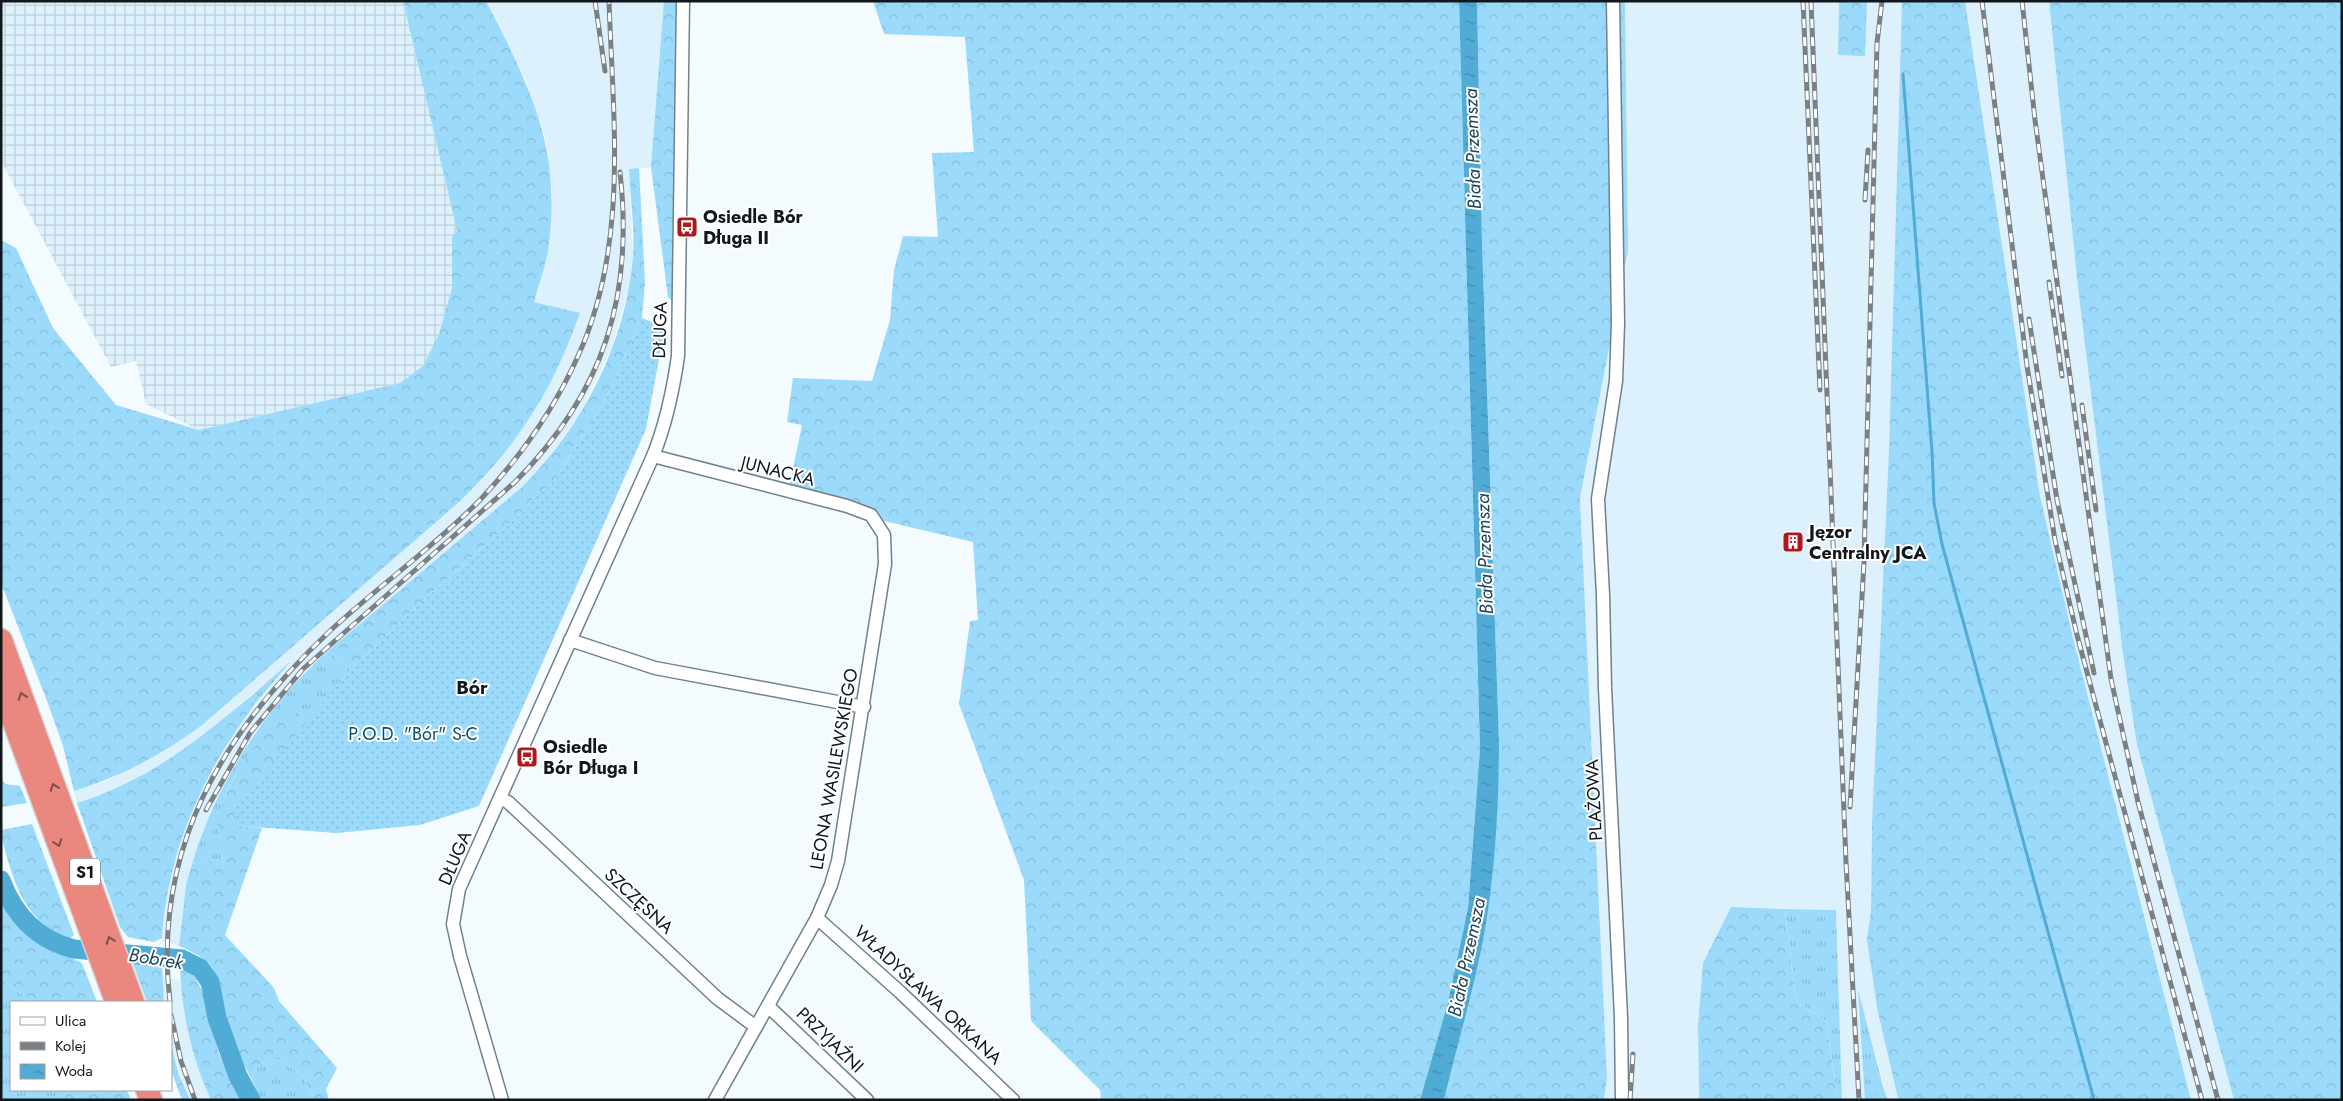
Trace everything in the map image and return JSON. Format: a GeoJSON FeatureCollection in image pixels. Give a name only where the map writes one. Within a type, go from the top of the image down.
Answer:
{"type":"FeatureCollection","features":[{"type":"Feature","properties":{"kind":"highway","name":"S1"},"geometry":{"type":"LineString","coordinates":[[1,640],[30,745],[116,1001]]}},
{"type":"Feature","properties":{"kind":"highway","name":"S1"},"geometry":{"type":"LineString","coordinates":[[1,688],[30,745],[133,1001]]}},
{"type":"Feature","properties":{"kind":"street","name":"DŁUGA"},"geometry":{"type":"LineString","coordinates":[[502,1100],[460,956],[454,924],[459,889],[653,456],[662,434],[673,394],[678,356],[683,1]]}},
{"type":"Feature","properties":{"kind":"street","name":"PLAŻOWA"},"geometry":{"type":"LineString","coordinates":[[1613,1],[1616,381],[1598,499],[1605,688],[1622,1017],[1622,1100]]}},
{"type":"Feature","properties":{"kind":"street","name":"JUNACKA"},"geometry":{"type":"LineString","coordinates":[[653,456],[847,506],[871,515],[884,535]]}},
{"type":"Feature","properties":{"kind":"street","name":"LEONA WASILEWSKIEGO"},"geometry":{"type":"LineString","coordinates":[[715,1100],[817,918],[831,885],[838,862],[864,707],[885,564],[884,535]]}},
{"type":"Feature","properties":{"kind":"street"},"geometry":{"type":"LineString","coordinates":[[570,640],[655,668],[864,707]]}},
{"type":"Feature","properties":{"kind":"street","name":"SZCZĘSNA"},"geometry":{"type":"LineString","coordinates":[[500,798],[508,802],[717,998],[756,1027]]}},
{"type":"Feature","properties":{"kind":"street","name":"WŁADYSŁAWA ORKANA"},"geometry":{"type":"LineString","coordinates":[[817,918],[893,986],[1013,1100]]}},
{"type":"Feature","properties":{"kind":"street","name":"PRZYJAŹNI"},"geometry":{"type":"LineString","coordinates":[[768,1006],[867,1100]]}},
{"type":"Feature","properties":{"kind":"shaded area"},"geometry":{"type":"Polygon","coordinates":[[[1,1],[403,1],[457,231],[452,236],[452,288],[439,334],[423,366],[400,383],[199,430],[146,404],[136,361],[111,367],[1,161],[1,1]]]}},
{"type":"Feature","properties":{"kind":"shaded area"},"geometry":{"type":"Polygon","coordinates":[[[486,1],[676,1],[674,165],[629,169],[633,255],[629,288],[611,349],[580,413],[544,465],[522,487],[318,660],[259,727],[230,772],[198,846],[186,885],[179,946],[162,941],[165,905],[172,870],[193,805],[236,730],[287,665],[198,740],[151,771],[125,785],[77,803],[74,791],[107,781],[201,726],[458,503],[482,480],[525,426],[557,370],[580,314],[534,302],[549,244],[552,191],[545,136],[526,80],[486,1]]]}},
{"type":"Feature","properties":{"kind":"shaded area"},"geometry":{"type":"Polygon","coordinates":[[[1625,1],[1902,1],[1889,449],[1872,822],[1871,911],[1867,939],[1877,1008],[1899,1100],[1888,1100],[1859,993],[1865,1100],[1842,1100],[1836,910],[1731,907],[1698,1025],[1699,1100],[1604,1100],[1607,1078],[1580,498],[1628,251],[1625,1]]]}},
{"type":"Feature","properties":{"kind":"shaded area"},"geometry":{"type":"Polygon","coordinates":[[[1965,1],[2049,1],[2078,288],[2123,654],[2137,745],[2234,1100],[2191,1100],[2073,638],[2040,496],[1965,1]]]}},
{"type":"Feature","properties":{"kind":"shaded area"},"geometry":{"type":"Polygon","coordinates":[[[162,976],[180,980],[184,1011],[205,1086],[211,1100],[189,1100],[172,1047],[172,1001],[164,1001],[162,976]]]}},
{"type":"Feature","properties":{"kind":"green space"},"geometry":{"type":"Polygon","coordinates":[[[403,1],[486,1],[502,31],[516,60],[538,117],[546,146],[550,176],[552,208],[549,243],[545,265],[534,302],[580,313],[570,340],[531,416],[498,461],[458,503],[201,726],[140,764],[108,779],[74,791],[63,746],[1,583],[1,240],[16,248],[53,328],[116,405],[199,430],[400,383],[423,366],[439,334],[452,288],[452,236],[457,231],[403,1]]]}},
{"type":"Feature","properties":{"kind":"green space"},"geometry":{"type":"Polygon","coordinates":[[[664,1],[676,1],[678,24],[672,301],[668,297],[651,167],[664,1]]]}},
{"type":"Feature","properties":{"kind":"green space"},"geometry":{"type":"Polygon","coordinates":[[[873,1],[1459,1],[1480,749],[1468,908],[1448,1002],[1420,1100],[1101,1100],[1100,1090],[1031,1021],[1024,880],[959,704],[970,621],[978,620],[973,542],[787,498],[802,425],[787,422],[793,378],[872,381],[890,320],[894,270],[903,236],[938,237],[932,153],[974,152],[965,37],[884,34],[873,1]]]}},
{"type":"Feature","properties":{"kind":"green space"},"geometry":{"type":"Polygon","coordinates":[[[1477,1],[1625,1],[1628,251],[1580,498],[1607,1078],[1604,1100],[1444,1100],[1475,977],[1484,932],[1494,851],[1499,742],[1482,243],[1477,1]]]}},
{"type":"Feature","properties":{"kind":"green space"},"geometry":{"type":"Polygon","coordinates":[[[1839,1],[1867,1],[1865,56],[1838,55],[1839,1]]]}},
{"type":"Feature","properties":{"kind":"green space"},"geometry":{"type":"Polygon","coordinates":[[[1902,1],[1965,1],[2040,496],[2073,638],[2191,1100],[1899,1100],[1897,1094],[1877,1008],[1867,939],[1871,911],[1872,822],[1889,449],[1902,1]]]}},
{"type":"Feature","properties":{"kind":"green space"},"geometry":{"type":"Polygon","coordinates":[[[2049,1],[2342,1],[2342,1100],[2234,1100],[2137,745],[2123,654],[2078,288],[2049,1]]]}},
{"type":"Feature","properties":{"kind":"green space"},"geometry":{"type":"Polygon","coordinates":[[[639,168],[645,283],[642,318],[606,399],[555,480],[533,498],[528,507],[427,597],[350,670],[328,651],[522,487],[544,463],[582,410],[598,381],[611,351],[629,288],[633,256],[633,223],[629,169],[639,168]]]}},
{"type":"Feature","properties":{"kind":"green space","name":"P.O.D. \"Bór\" S-C"},"geometry":{"type":"Polygon","coordinates":[[[642,318],[665,327],[646,429],[479,806],[420,825],[337,833],[240,826],[232,811],[350,670],[427,597],[528,507],[533,498],[555,480],[606,399],[642,318]]]}},
{"type":"Feature","properties":{"kind":"green space"},"geometry":{"type":"Polygon","coordinates":[[[328,651],[350,670],[315,713],[301,713],[286,719],[259,742],[237,772],[224,800],[223,820],[226,858],[192,864],[215,804],[245,749],[283,697],[328,651]]]}},
{"type":"Feature","properties":{"kind":"green space"},"geometry":{"type":"Polygon","coordinates":[[[291,661],[255,704],[250,697],[291,661]]]}},
{"type":"Feature","properties":{"kind":"green space"},"geometry":{"type":"Polygon","coordinates":[[[250,697],[255,704],[219,758],[204,786],[180,844],[172,874],[162,938],[154,942],[128,937],[120,927],[77,803],[127,783],[170,759],[250,697]]]}},
{"type":"Feature","properties":{"kind":"green space"},"geometry":{"type":"Polygon","coordinates":[[[307,711],[315,713],[233,811],[240,826],[262,828],[225,935],[274,988],[279,1001],[337,1068],[326,1089],[329,1100],[315,1100],[304,1078],[278,1056],[256,1066],[252,1080],[237,1050],[225,1019],[216,975],[205,960],[179,946],[186,885],[192,864],[226,858],[219,834],[218,820],[227,792],[235,776],[254,746],[277,723],[295,713],[307,711]]]}},
{"type":"Feature","properties":{"kind":"green space"},"geometry":{"type":"Polygon","coordinates":[[[1,779],[5,784],[20,786],[27,803],[1,807],[1,779]]]}},
{"type":"Feature","properties":{"kind":"green space"},"geometry":{"type":"Polygon","coordinates":[[[32,824],[74,935],[67,940],[44,925],[27,906],[11,870],[1,830],[32,824]]]}},
{"type":"Feature","properties":{"kind":"green space"},"geometry":{"type":"Polygon","coordinates":[[[1,903],[19,925],[37,940],[82,963],[97,1001],[32,1001],[1,980],[1,903]]]}},
{"type":"Feature","properties":{"kind":"green space"},"geometry":{"type":"Polygon","coordinates":[[[1731,907],[1785,909],[1796,1001],[1826,1021],[1838,1100],[1699,1100],[1698,1025],[1703,963],[1731,907]]]}},
{"type":"Feature","properties":{"kind":"green space"},"geometry":{"type":"Polygon","coordinates":[[[1785,909],[1836,910],[1842,1100],[1838,1100],[1826,1021],[1796,1001],[1785,909]]]}},
{"type":"Feature","properties":{"kind":"green space"},"geometry":{"type":"Polygon","coordinates":[[[132,961],[162,963],[164,1001],[147,1001],[132,961]]]}},
{"type":"Feature","properties":{"kind":"green space"},"geometry":{"type":"Polygon","coordinates":[[[180,966],[191,971],[203,992],[219,1054],[243,1100],[211,1100],[198,1068],[185,1017],[180,966]]]}},
{"type":"Feature","properties":{"kind":"green space"},"geometry":{"type":"Polygon","coordinates":[[[1,980],[32,1001],[10,1001],[10,1091],[67,1091],[64,1100],[1,1099],[1,980]]]}},
{"type":"Feature","properties":{"kind":"green space"},"geometry":{"type":"Polygon","coordinates":[[[1858,989],[1883,1086],[1879,1085],[1878,1100],[1865,1100],[1858,989]]]}},
{"type":"Feature","properties":{"kind":"green space"},"geometry":{"type":"Polygon","coordinates":[[[172,1048],[179,1075],[190,1100],[182,1100],[172,1073],[172,1048]]]}},
{"type":"Feature","properties":{"kind":"green space"},"geometry":{"type":"Polygon","coordinates":[[[278,1056],[304,1078],[315,1100],[261,1100],[252,1080],[256,1066],[278,1056]]]}},
{"type":"Feature","properties":{"kind":"green space"},"geometry":{"type":"Polygon","coordinates":[[[1879,1084],[1883,1086],[1888,1100],[1878,1100],[1879,1084]]]}},
{"type":"Feature","properties":{"kind":"green space"},"geometry":{"type":"Polygon","coordinates":[[[67,1091],[127,1091],[131,1100],[64,1100],[67,1091]]]}},
{"type":"Feature","properties":{"kind":"water","name":"Biała Przemsza"},"geometry":{"type":"Polygon","coordinates":[[[1459,1],[1477,1],[1482,243],[1499,742],[1498,784],[1491,889],[1484,934],[1468,1005],[1444,1100],[1420,1100],[1448,1002],[1468,908],[1480,749],[1459,1]]]}},
{"type":"Feature","properties":{"kind":"waterway"},"geometry":{"type":"LineString","coordinates":[[1903,74],[1932,452],[1934,503],[1942,544],[2094,1100]]}},
{"type":"Feature","properties":{"kind":"waterway","name":"Bobrek"},"geometry":{"type":"LineString","coordinates":[[1,880],[6,893],[20,915],[39,932],[61,945],[74,949],[182,959],[200,968],[210,982],[217,1018],[238,1076],[251,1100]]}},
{"type":"Feature","properties":{"kind":"railway"},"geometry":{"type":"LineString","coordinates":[[595,1],[605,71]]}},
{"type":"Feature","properties":{"kind":"railway"},"geometry":{"type":"LineString","coordinates":[[170,1001],[167,946],[172,893],[185,843],[203,796],[228,751],[258,709],[293,668],[332,629],[426,549],[496,483],[536,432],[569,376],[578,356],[594,314],[605,270],[611,226],[614,182],[614,136],[609,1]]}},
{"type":"Feature","properties":{"kind":"railway"},"geometry":{"type":"LineString","coordinates":[[1803,1],[1820,390]]}},
{"type":"Feature","properties":{"kind":"railway"},"geometry":{"type":"LineString","coordinates":[[1811,1],[1846,862],[1859,1100]]}},
{"type":"Feature","properties":{"kind":"railway"},"geometry":{"type":"LineString","coordinates":[[1850,807],[1864,562],[1877,43],[1882,1]]}},
{"type":"Feature","properties":{"kind":"railway"},"geometry":{"type":"LineString","coordinates":[[1982,1],[2027,366],[2055,540],[2077,635],[2202,1100]]}},
{"type":"Feature","properties":{"kind":"railway"},"geometry":{"type":"LineString","coordinates":[[2022,1],[2035,120],[2111,679],[2138,802],[2218,1100]]}},
{"type":"Feature","properties":{"kind":"railway"},"geometry":{"type":"LineString","coordinates":[[1865,200],[1868,150]]}},
{"type":"Feature","properties":{"kind":"railway"},"geometry":{"type":"LineString","coordinates":[[206,810],[250,733],[303,669],[515,482],[546,448],[571,413],[591,377],[606,340],[616,301],[622,261],[623,218],[620,172]]}},
{"type":"Feature","properties":{"kind":"railway"},"geometry":{"type":"LineString","coordinates":[[2049,282],[2062,376]]}},
{"type":"Feature","properties":{"kind":"railway"},"geometry":{"type":"LineString","coordinates":[[2029,319],[2057,500],[2094,673]]}},
{"type":"Feature","properties":{"kind":"railway"},"geometry":{"type":"LineString","coordinates":[[2082,405],[2096,510]]}},
{"type":"Feature","properties":{"kind":"railway"},"geometry":{"type":"LineString","coordinates":[[172,1020],[181,1061],[195,1100]]}},
{"type":"Feature","properties":{"kind":"railway"},"geometry":{"type":"LineString","coordinates":[[1630,1100],[1633,1054]]}},
{"type":"Feature","properties":{"kind":"place","name":"Osiedle Bór Długa II"},"geometry":{"type":"Point","coordinates":[687,227]}},
{"type":"Feature","properties":{"kind":"place","name":"Jęzor Centralny JCA"},"geometry":{"type":"Point","coordinates":[1793,542]}},
{"type":"Feature","properties":{"kind":"place","name":"Osiedle Bór Długa I"},"geometry":{"type":"Point","coordinates":[527,757]}},
{"type":"Feature","properties":{"kind":"district","name":"Bór"},"geometry":{"type":"Point","coordinates":[472,687]}}]}
